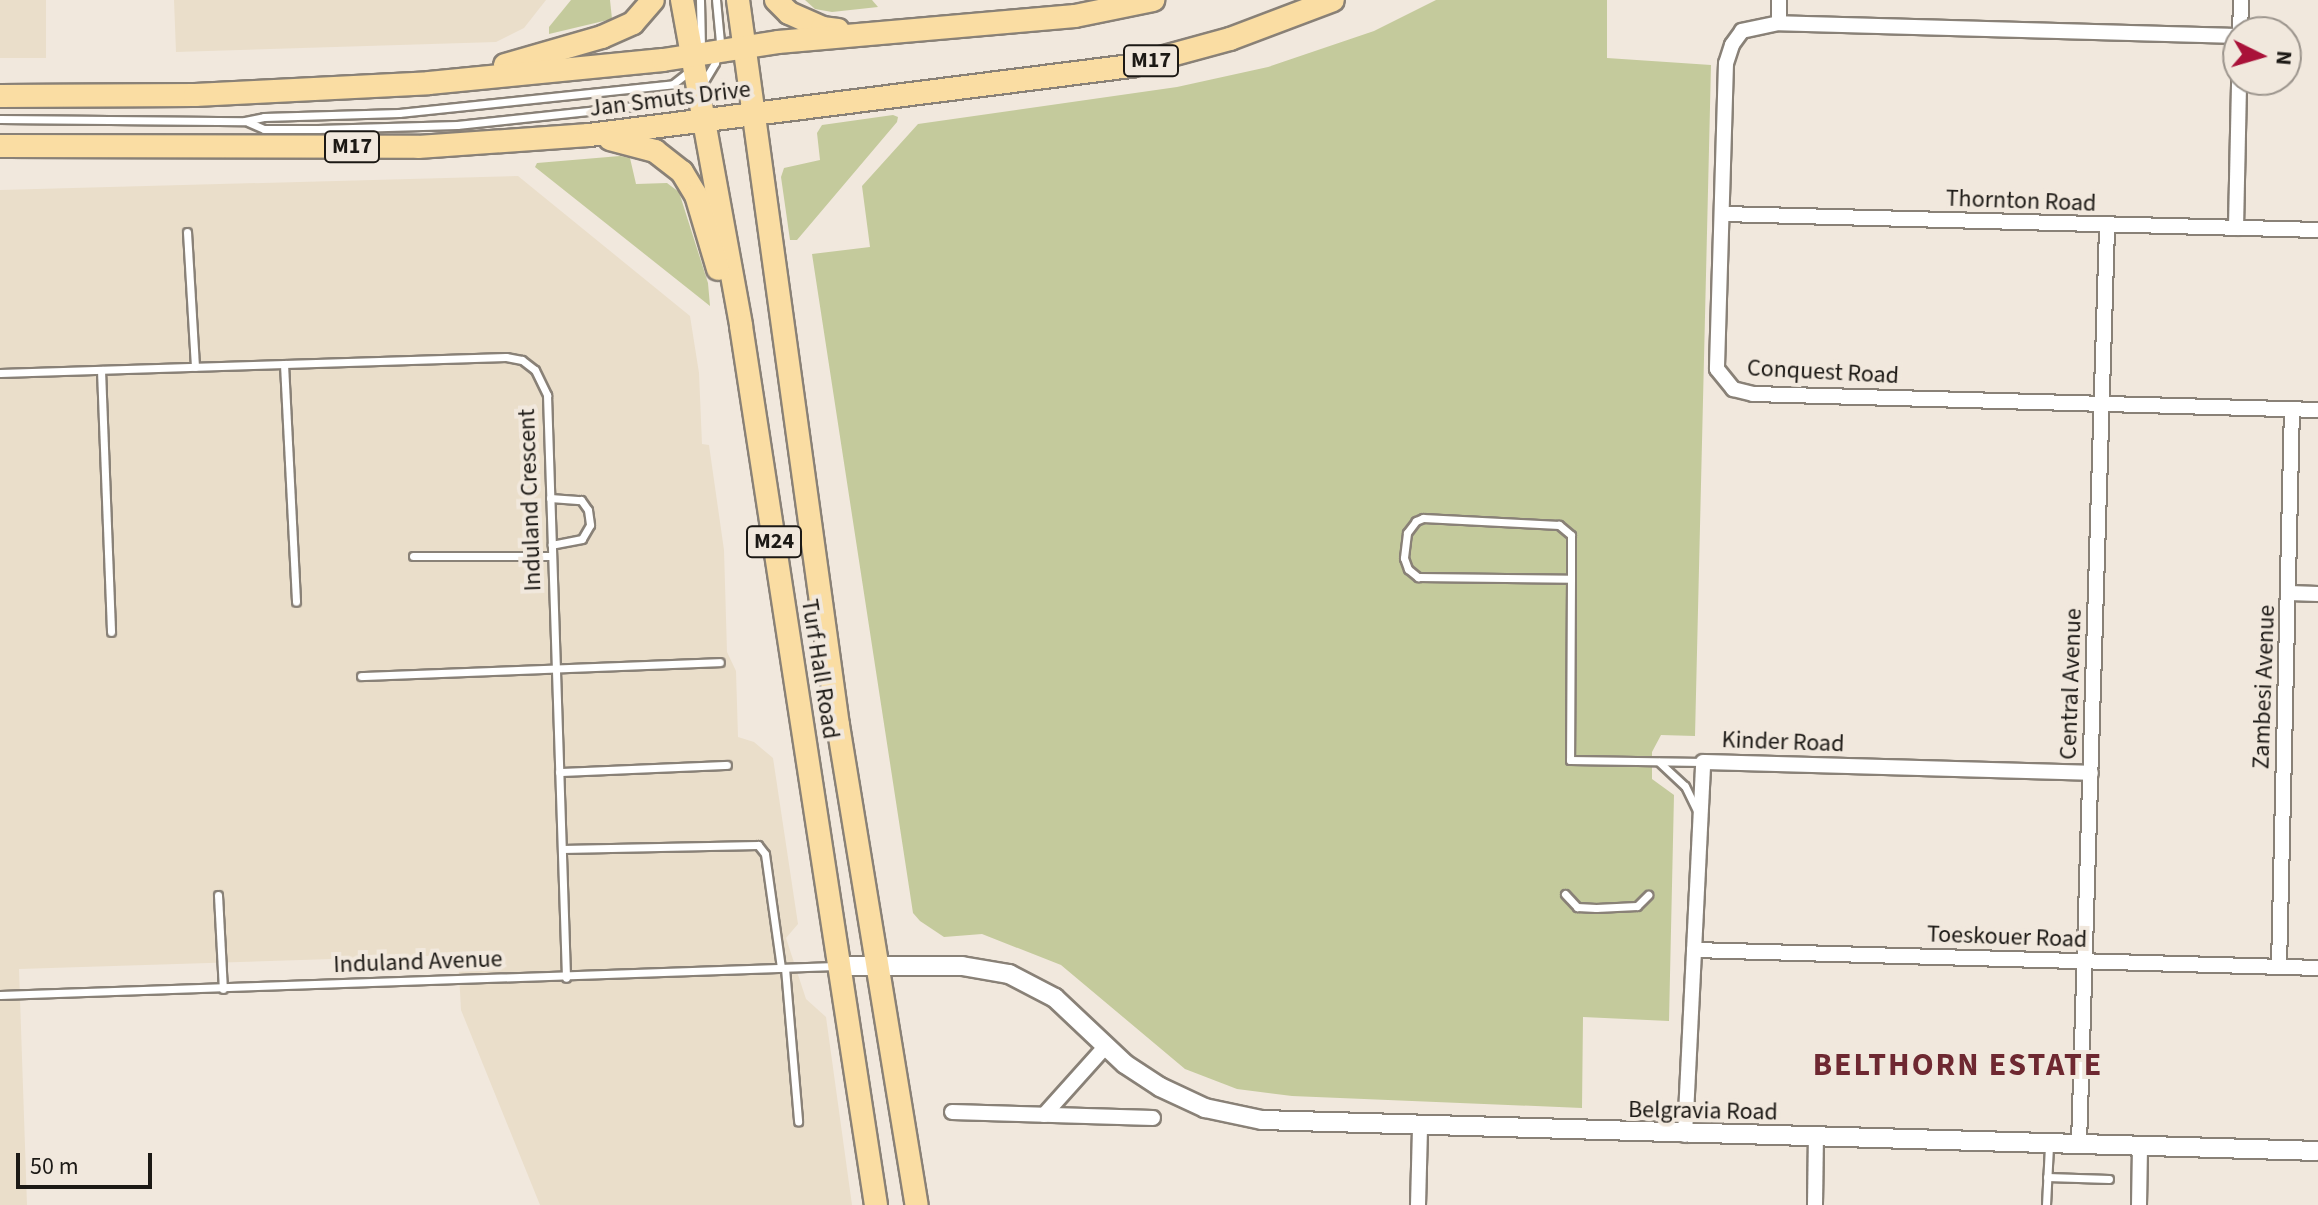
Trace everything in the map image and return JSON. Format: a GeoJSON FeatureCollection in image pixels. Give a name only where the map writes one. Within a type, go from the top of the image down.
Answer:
{"type":"FeatureCollection","features":[{"type":"Feature","properties":{"kind":"main road"},"geometry":{"type":"LineString","coordinates":[[450,81],[602,37],[633,23],[653,0]]}},
{"type":"Feature","properties":{"kind":"main road","name":"Turf Hall Road"},"geometry":{"type":"LineString","coordinates":[[682,0],[699,64],[703,120],[741,326],[876,1205]]}},
{"type":"Feature","properties":{"kind":"main road","name":"Turf Hall Road"},"geometry":{"type":"LineString","coordinates":[[738,0],[838,725],[917,1205]]}},
{"type":"Feature","properties":{"kind":"main road"},"geometry":{"type":"LineString","coordinates":[[776,0],[789,13],[822,28],[861,33]]}},
{"type":"Feature","properties":{"kind":"main road","name":"Jan Smuts Drive"},"geometry":{"type":"LineString","coordinates":[[0,96],[195,95],[699,64],[745,47],[861,33],[1075,16],[1153,0]]}},
{"type":"Feature","properties":{"kind":"main road","name":"Jan Smuts Drive"},"geometry":{"type":"LineString","coordinates":[[0,146],[418,147],[589,135],[1131,66],[1239,36],[1333,0]]}},
{"type":"Feature","properties":{"kind":"main road"},"geometry":{"type":"LineString","coordinates":[[589,135],[650,149],[682,172],[696,195],[722,281],[741,326]]}},
{"type":"Feature","properties":{"kind":"street"},"geometry":{"type":"LineString","coordinates":[[1779,0],[1779,23],[2222,34]]}},
{"type":"Feature","properties":{"kind":"street","name":"Conquest Road"},"geometry":{"type":"LineString","coordinates":[[1779,23],[1742,31],[1732,45],[1726,63],[1717,361],[1719,374],[1733,389],[1753,394],[2318,410]]}},
{"type":"Feature","properties":{"kind":"street"},"geometry":{"type":"LineString","coordinates":[[2236,228],[2239,96]]}},
{"type":"Feature","properties":{"kind":"street","name":"Thornton Road"},"geometry":{"type":"LineString","coordinates":[[1723,214],[2318,230]]}},
{"type":"Feature","properties":{"kind":"street","name":"Central Avenue"},"geometry":{"type":"LineString","coordinates":[[2079,1144],[2107,226]]}},
{"type":"Feature","properties":{"kind":"street","name":"Zambesi Avenue"},"geometry":{"type":"LineString","coordinates":[[2279,967],[2292,409]]}},
{"type":"Feature","properties":{"kind":"street"},"geometry":{"type":"LineString","coordinates":[[2289,593],[2318,594]]}},
{"type":"Feature","properties":{"kind":"street","name":"Kinder Road"},"geometry":{"type":"LineString","coordinates":[[1685,1135],[1703,762],[2091,773]]}},
{"type":"Feature","properties":{"kind":"street","name":"Toeskouer Road"},"geometry":{"type":"LineString","coordinates":[[1694,950],[2318,968]]}},
{"type":"Feature","properties":{"kind":"street","name":"Belgravia Road"},"geometry":{"type":"LineString","coordinates":[[837,966],[962,966],[1009,974],[1055,998],[1105,1047],[1160,1087],[1223,1113],[1287,1122],[2318,1151]]}},
{"type":"Feature","properties":{"kind":"street"},"geometry":{"type":"LineString","coordinates":[[1044,1115],[1105,1047]]}},
{"type":"Feature","properties":{"kind":"street"},"geometry":{"type":"LineString","coordinates":[[952,1112],[1153,1118]]}},
{"type":"Feature","properties":{"kind":"street"},"geometry":{"type":"LineString","coordinates":[[1418,1205],[1420,1126]]}},
{"type":"Feature","properties":{"kind":"street"},"geometry":{"type":"LineString","coordinates":[[1815,1205],[1816,1137]]}},
{"type":"Feature","properties":{"kind":"street"},"geometry":{"type":"LineString","coordinates":[[2139,1205],[2140,1146]]}},
{"type":"Feature","properties":{"kind":"lane"},"geometry":{"type":"LineString","coordinates":[[0,119],[245,121],[264,117],[442,109],[666,84],[680,80],[699,64],[704,32],[700,0]]}},
{"type":"Feature","properties":{"kind":"lane"},"geometry":{"type":"LineString","coordinates":[[245,121],[264,129],[471,124],[673,102],[720,29],[716,0]]}},
{"type":"Feature","properties":{"kind":"lane"},"geometry":{"type":"LineString","coordinates":[[187,232],[195,367]]}},
{"type":"Feature","properties":{"kind":"lane","name":"Induland Crescent"},"geometry":{"type":"LineString","coordinates":[[0,373],[506,357],[522,360],[535,370],[547,395],[566,978]]}},
{"type":"Feature","properties":{"kind":"lane"},"geometry":{"type":"LineString","coordinates":[[284,364],[296,602]]}},
{"type":"Feature","properties":{"kind":"lane"},"geometry":{"type":"LineString","coordinates":[[101,370],[111,632]]}},
{"type":"Feature","properties":{"kind":"lane"},"geometry":{"type":"LineString","coordinates":[[550,498],[581,500],[590,518],[589,530],[582,539],[552,545]]}},
{"type":"Feature","properties":{"kind":"lane"},"geometry":{"type":"LineString","coordinates":[[1571,579],[1418,577],[1408,569],[1404,543],[1410,527],[1423,518],[1559,525],[1571,535],[1571,579],[1570,760],[1703,762]]}},
{"type":"Feature","properties":{"kind":"lane"},"geometry":{"type":"LineString","coordinates":[[413,556],[552,556]]}},
{"type":"Feature","properties":{"kind":"lane"},"geometry":{"type":"LineString","coordinates":[[361,676],[720,662]]}},
{"type":"Feature","properties":{"kind":"lane"},"geometry":{"type":"LineString","coordinates":[[1658,761],[1685,786],[1701,821]]}},
{"type":"Feature","properties":{"kind":"lane"},"geometry":{"type":"LineString","coordinates":[[559,772],[727,765]]}},
{"type":"Feature","properties":{"kind":"lane"},"geometry":{"type":"LineString","coordinates":[[562,849],[758,845],[765,854],[783,968],[798,1121]]}},
{"type":"Feature","properties":{"kind":"lane"},"geometry":{"type":"LineString","coordinates":[[1565,894],[1577,907],[1596,908],[1637,906],[1648,895]]}},
{"type":"Feature","properties":{"kind":"lane"},"geometry":{"type":"LineString","coordinates":[[218,895],[223,989]]}},
{"type":"Feature","properties":{"kind":"lane","name":"Induland Avenue"},"geometry":{"type":"LineString","coordinates":[[0,995],[566,978],[837,966]]}},
{"type":"Feature","properties":{"kind":"lane"},"geometry":{"type":"LineString","coordinates":[[2046,1205],[2049,1143]]}},
{"type":"Feature","properties":{"kind":"lane"},"geometry":{"type":"LineString","coordinates":[[2047,1177],[2109,1179]]}},
{"type":"Feature","properties":{"kind":"shaded area"},"geometry":{"type":"Polygon","coordinates":[[[0,0],[46,0],[46,58],[0,58],[0,0]]]}},
{"type":"Feature","properties":{"kind":"shaded area"},"geometry":{"type":"Polygon","coordinates":[[[174,0],[546,0],[524,28],[496,42],[176,52],[174,0]]]}},
{"type":"Feature","properties":{"kind":"shaded area"},"geometry":{"type":"Polygon","coordinates":[[[518,176],[690,316],[699,373],[702,444],[709,445],[724,550],[727,652],[736,671],[738,737],[754,742],[773,758],[798,924],[786,938],[806,999],[826,1017],[852,1205],[540,1205],[461,1010],[458,955],[19,969],[27,1205],[0,1205],[0,190],[518,176]]]}},
{"type":"Feature","properties":{"kind":"green space"},"geometry":{"type":"Polygon","coordinates":[[[571,0],[610,0],[612,19],[549,34],[549,27],[571,0]]]}},
{"type":"Feature","properties":{"kind":"green space"},"geometry":{"type":"Polygon","coordinates":[[[805,0],[872,0],[878,7],[832,12],[815,9],[805,0]]]}},
{"type":"Feature","properties":{"kind":"green space"},"geometry":{"type":"Polygon","coordinates":[[[1436,0],[1607,0],[1607,58],[1711,65],[1695,736],[1661,735],[1652,752],[1652,779],[1674,795],[1669,1021],[1583,1017],[1582,1108],[1292,1096],[1237,1089],[1185,1069],[1061,965],[982,934],[944,937],[920,921],[913,913],[812,254],[870,247],[862,186],[918,124],[1177,87],[1268,67],[1374,31],[1436,0]]]}},
{"type":"Feature","properties":{"kind":"green space"},"geometry":{"type":"Polygon","coordinates":[[[893,115],[898,117],[897,122],[797,240],[790,240],[781,177],[784,168],[820,160],[817,133],[822,125],[893,115]]]}},
{"type":"Feature","properties":{"kind":"green space"},"geometry":{"type":"Polygon","coordinates":[[[620,156],[630,158],[636,184],[667,183],[679,192],[708,283],[710,306],[535,167],[537,163],[620,156]]]}},
{"type":"Feature","properties":{"kind":"district","name":"BELTHORN ESTATE"},"geometry":{"type":"Point","coordinates":[1958,1065]}}]}
